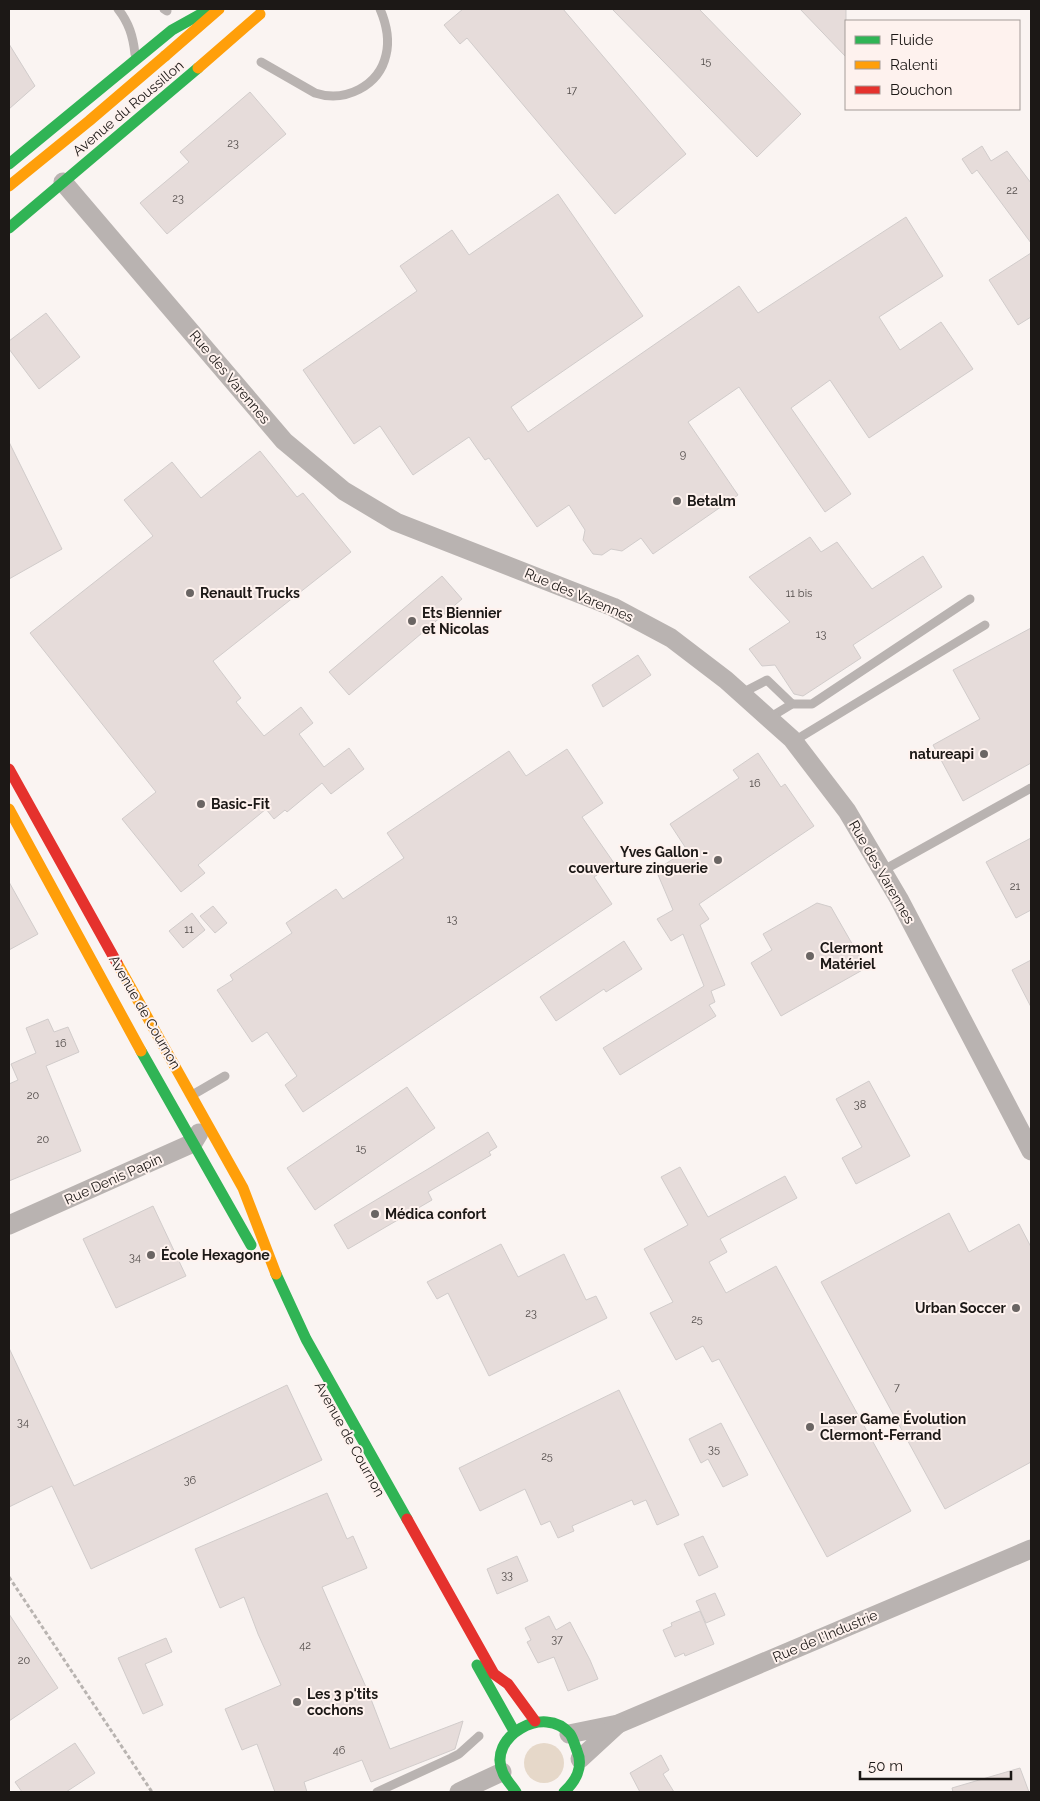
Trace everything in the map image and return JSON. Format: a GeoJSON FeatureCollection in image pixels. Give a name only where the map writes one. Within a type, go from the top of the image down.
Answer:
{"type":"FeatureCollection","features":[{"type":"Feature","properties":{"kind":"main road"},"geometry":{"type":"LineString","coordinates":[[9,164],[172,30],[210,9]]}},
{"type":"Feature","properties":{"kind":"main road","name":"Avenue du Roussillon"},"geometry":{"type":"LineString","coordinates":[[9,186],[89,121],[219,9]]}},
{"type":"Feature","properties":{"kind":"main road","name":"Avenue du Roussillon"},"geometry":{"type":"LineString","coordinates":[[9,228],[198,68],[262,11]]}},
{"type":"Feature","properties":{"kind":"main road","name":"Avenue de Cournon"},"geometry":{"type":"LineString","coordinates":[[9,769],[243,1188],[276,1261],[306,1339],[494,1674],[508,1684],[535,1722]]}},
{"type":"Feature","properties":{"kind":"main road","name":"Avenue de Cournon"},"geometry":{"type":"LineString","coordinates":[[9,809],[129,1029],[259,1260],[306,1359],[514,1731]]}},
{"type":"Feature","properties":{"kind":"main road"},"geometry":{"type":"LineString","coordinates":[[516,1792],[508,1784],[502,1772],[501,1758],[504,1743],[514,1731],[524,1725],[541,1721],[556,1724],[569,1734],[577,1745],[580,1760],[578,1774],[571,1786],[564,1792]]}},
{"type":"Feature","properties":{"kind":"street","name":"Rue des Varennes"},"geometry":{"type":"LineString","coordinates":[[63,182],[284,441],[344,491],[396,522],[613,607],[672,638],[742,693],[794,741],[847,811],[899,899],[1031,1151]]}},
{"type":"Feature","properties":{"kind":"street"},"geometry":{"type":"LineString","coordinates":[[193,1143],[207,1121]]}},
{"type":"Feature","properties":{"kind":"street","name":"Rue Denis Papin"},"geometry":{"type":"LineString","coordinates":[[9,1225],[193,1143]]}},
{"type":"Feature","properties":{"kind":"street","name":"Avenue de Cournon"},"geometry":{"type":"LineString","coordinates":[[193,1143],[209,1148],[276,1261]]}},
{"type":"Feature","properties":{"kind":"street","name":"Rue de l'Industrie"},"geometry":{"type":"LineString","coordinates":[[569,1734],[618,1724],[1031,1549]]}},
{"type":"Feature","properties":{"kind":"street","name":"Rue de l'Industrie"},"geometry":{"type":"LineString","coordinates":[[580,1760],[618,1724]]}},
{"type":"Feature","properties":{"kind":"street"},"geometry":{"type":"LineString","coordinates":[[459,1792],[502,1772]]}},
{"type":"Feature","properties":{"kind":"lane"},"geometry":{"type":"LineString","coordinates":[[118,9],[127,22],[132,34],[136,60]]}},
{"type":"Feature","properties":{"kind":"lane"},"geometry":{"type":"LineString","coordinates":[[261,62],[323,96],[338,97],[351,93],[371,81],[384,63],[388,38],[382,12],[375,9]]}},
{"type":"Feature","properties":{"kind":"lane"},"geometry":{"type":"LineString","coordinates":[[769,718],[792,704],[812,704],[970,599]]}},
{"type":"Feature","properties":{"kind":"lane"},"geometry":{"type":"LineString","coordinates":[[794,741],[985,625]]}},
{"type":"Feature","properties":{"kind":"lane"},"geometry":{"type":"LineString","coordinates":[[742,693],[767,680],[792,704]]}},
{"type":"Feature","properties":{"kind":"lane"},"geometry":{"type":"LineString","coordinates":[[882,871],[1031,788]]}},
{"type":"Feature","properties":{"kind":"lane"},"geometry":{"type":"LineString","coordinates":[[129,1029],[142,1035],[147,1042]]}},
{"type":"Feature","properties":{"kind":"lane"},"geometry":{"type":"LineString","coordinates":[[176,1090],[192,1095],[225,1076]]}},
{"type":"Feature","properties":{"kind":"lane"},"geometry":{"type":"LineString","coordinates":[[319,1343],[369,1432]]}},
{"type":"Feature","properties":{"kind":"lane"},"geometry":{"type":"LineString","coordinates":[[397,1482],[508,1684]]}},
{"type":"Feature","properties":{"kind":"lane"},"geometry":{"type":"LineString","coordinates":[[378,1792],[452,1758],[479,1736]]}},
{"type":"Feature","properties":{"kind":"path"},"geometry":{"type":"LineString","coordinates":[[9,1577],[152,1792]]}},
{"type":"Feature","properties":{"kind":"shaded area"},"geometry":{"type":"Polygon","coordinates":[[[548,1743],[555,1746],[561,1752],[564,1763],[563,1771],[555,1780],[548,1783],[540,1783],[533,1780],[525,1771],[524,1759],[527,1752],[536,1744],[548,1743]]]}},
{"type":"Feature","properties":{"kind":"building"},"geometry":{"type":"Polygon","coordinates":[[[463,9],[563,9],[686,154],[615,214],[467,38],[460,44],[444,25],[463,9]]]}},
{"type":"Feature","properties":{"kind":"building"},"geometry":{"type":"Polygon","coordinates":[[[612,9],[699,9],[801,114],[757,157],[612,9]]]}},
{"type":"Feature","properties":{"kind":"building"},"geometry":{"type":"Polygon","coordinates":[[[800,9],[846,9],[845,56],[800,9]]]}},
{"type":"Feature","properties":{"kind":"building"},"geometry":{"type":"Polygon","coordinates":[[[9,44],[35,86],[9,109],[9,44]]]}},
{"type":"Feature","properties":{"kind":"building"},"geometry":{"type":"Polygon","coordinates":[[[250,92],[286,134],[167,234],[140,203],[189,162],[180,152],[250,92]]]}},
{"type":"Feature","properties":{"kind":"building"},"geometry":{"type":"Polygon","coordinates":[[[982,146],[991,161],[1007,151],[1031,183],[1031,243],[977,170],[972,174],[962,159],[982,146]]]}},
{"type":"Feature","properties":{"kind":"building"},"geometry":{"type":"Polygon","coordinates":[[[558,194],[643,316],[511,407],[528,432],[739,286],[758,313],[906,217],[943,276],[879,317],[900,350],[941,322],[973,369],[869,438],[830,380],[791,408],[851,494],[825,512],[739,387],[688,422],[738,495],[653,554],[641,538],[622,551],[611,549],[602,555],[593,554],[583,540],[585,530],[569,505],[537,527],[489,458],[485,460],[469,437],[413,475],[380,426],[354,444],[303,370],[417,291],[400,266],[452,230],[469,255],[558,194]]]}},
{"type":"Feature","properties":{"kind":"building"},"geometry":{"type":"Polygon","coordinates":[[[1031,253],[1031,317],[1018,325],[989,280],[1031,253]]]}},
{"type":"Feature","properties":{"kind":"building"},"geometry":{"type":"Polygon","coordinates":[[[46,313],[80,357],[39,389],[9,349],[9,341],[46,313]]]}},
{"type":"Feature","properties":{"kind":"building"},"geometry":{"type":"Polygon","coordinates":[[[9,442],[62,549],[9,579],[9,442]]]}},
{"type":"Feature","properties":{"kind":"building","name":"Renault Trucks"},"geometry":{"type":"Polygon","coordinates":[[[260,451],[297,497],[303,493],[351,552],[213,661],[241,698],[236,702],[264,736],[301,707],[313,723],[299,734],[324,767],[349,748],[364,769],[331,794],[322,783],[287,812],[285,810],[274,819],[266,809],[198,865],[205,873],[181,892],[122,819],[156,792],[30,633],[153,536],[124,500],[172,462],[201,498],[260,451]]]}},
{"type":"Feature","properties":{"kind":"building"},"geometry":{"type":"Polygon","coordinates":[[[810,537],[821,552],[837,542],[872,589],[923,556],[942,587],[853,645],[861,658],[803,696],[794,694],[775,665],[762,666],[749,649],[790,622],[749,577],[810,537]]]}},
{"type":"Feature","properties":{"kind":"building","name":"Ets Biennier et Nicolas"},"geometry":{"type":"Polygon","coordinates":[[[442,576],[462,599],[349,695],[329,672],[442,576]]]}},
{"type":"Feature","properties":{"kind":"building"},"geometry":{"type":"Polygon","coordinates":[[[1031,628],[1031,763],[963,801],[933,745],[980,719],[953,670],[1031,628]]]}},
{"type":"Feature","properties":{"kind":"building"},"geometry":{"type":"Polygon","coordinates":[[[638,655],[651,675],[603,707],[592,685],[638,655]]]}},
{"type":"Feature","properties":{"kind":"building"},"geometry":{"type":"Polygon","coordinates":[[[567,749],[603,803],[582,817],[614,863],[594,877],[612,904],[303,1112],[285,1085],[297,1076],[267,1032],[252,1042],[217,990],[233,980],[230,975],[292,933],[286,923],[336,889],[343,899],[404,858],[387,833],[509,751],[526,776],[567,749]]]}},
{"type":"Feature","properties":{"kind":"building"},"geometry":{"type":"Polygon","coordinates":[[[758,753],[781,787],[785,784],[814,826],[699,904],[709,919],[700,925],[725,985],[711,991],[715,1002],[709,1005],[716,1016],[620,1075],[603,1048],[704,986],[683,934],[671,941],[657,919],[673,910],[656,870],[687,850],[670,824],[739,778],[733,770],[758,753]]]}},
{"type":"Feature","properties":{"kind":"building"},"geometry":{"type":"Polygon","coordinates":[[[1031,838],[1031,910],[1016,918],[986,862],[1031,838]]]}},
{"type":"Feature","properties":{"kind":"building"},"geometry":{"type":"Polygon","coordinates":[[[9,882],[38,934],[9,950],[9,882]]]}},
{"type":"Feature","properties":{"kind":"building","name":"Clermont Matériel"},"geometry":{"type":"Polygon","coordinates":[[[817,903],[831,907],[866,968],[781,1016],[751,963],[772,950],[763,934],[817,903]]]}},
{"type":"Feature","properties":{"kind":"building"},"geometry":{"type":"Polygon","coordinates":[[[213,906],[227,923],[215,933],[200,916],[213,906]]]}},
{"type":"Feature","properties":{"kind":"building"},"geometry":{"type":"Polygon","coordinates":[[[192,913],[205,930],[183,948],[169,931],[192,913]]]}},
{"type":"Feature","properties":{"kind":"building"},"geometry":{"type":"Polygon","coordinates":[[[624,941],[642,969],[606,992],[604,989],[556,1021],[540,997],[624,941]]]}},
{"type":"Feature","properties":{"kind":"building"},"geometry":{"type":"Polygon","coordinates":[[[1031,960],[1031,1007],[1012,970],[1031,960]]]}},
{"type":"Feature","properties":{"kind":"building"},"geometry":{"type":"Polygon","coordinates":[[[48,1019],[54,1032],[68,1027],[79,1052],[46,1066],[81,1151],[9,1181],[9,1084],[18,1080],[11,1064],[36,1053],[26,1028],[48,1019]]]}},
{"type":"Feature","properties":{"kind":"building"},"geometry":{"type":"Polygon","coordinates":[[[869,1081],[910,1156],[856,1184],[842,1158],[862,1147],[836,1099],[869,1081]]]}},
{"type":"Feature","properties":{"kind":"building"},"geometry":{"type":"Polygon","coordinates":[[[407,1087],[435,1128],[315,1210],[287,1168],[407,1087]]]}},
{"type":"Feature","properties":{"kind":"building"},"geometry":{"type":"Polygon","coordinates":[[[488,1132],[497,1147],[489,1152],[491,1155],[428,1192],[432,1200],[348,1249],[334,1225],[488,1132]]]}},
{"type":"Feature","properties":{"kind":"building","name":"Laser Game Évolution Clermont-Ferrand"},"geometry":{"type":"Polygon","coordinates":[[[680,1167],[708,1217],[785,1176],[797,1198],[720,1239],[727,1252],[709,1262],[726,1293],[776,1266],[911,1511],[827,1557],[719,1359],[712,1362],[703,1346],[676,1360],[650,1313],[673,1302],[644,1249],[688,1225],[661,1177],[680,1167]]]}},
{"type":"Feature","properties":{"kind":"building"},"geometry":{"type":"Polygon","coordinates":[[[153,1206],[186,1276],[116,1308],[83,1239],[153,1206]]]}},
{"type":"Feature","properties":{"kind":"building"},"geometry":{"type":"Polygon","coordinates":[[[949,1213],[969,1252],[1019,1224],[1031,1247],[1031,1462],[945,1509],[821,1282],[949,1213]]]}},
{"type":"Feature","properties":{"kind":"building"},"geometry":{"type":"Polygon","coordinates":[[[501,1244],[518,1277],[564,1254],[586,1300],[596,1296],[607,1318],[489,1376],[448,1293],[437,1299],[427,1282],[501,1244]]]}},
{"type":"Feature","properties":{"kind":"building"},"geometry":{"type":"Polygon","coordinates":[[[9,1348],[74,1486],[287,1385],[322,1460],[91,1569],[52,1486],[9,1507],[9,1348]]]}},
{"type":"Feature","properties":{"kind":"building"},"geometry":{"type":"Polygon","coordinates":[[[619,1390],[679,1515],[657,1525],[646,1500],[634,1505],[632,1500],[572,1526],[574,1531],[558,1538],[550,1521],[541,1525],[525,1489],[480,1511],[459,1468],[619,1390]]]}},
{"type":"Feature","properties":{"kind":"building"},"geometry":{"type":"Polygon","coordinates":[[[721,1423],[748,1475],[723,1487],[708,1459],[701,1463],[689,1439],[721,1423]]]}},
{"type":"Feature","properties":{"kind":"building"},"geometry":{"type":"Polygon","coordinates":[[[327,1493],[347,1539],[353,1536],[367,1568],[322,1587],[369,1694],[390,1749],[463,1721],[455,1749],[371,1782],[362,1760],[304,1782],[307,1792],[275,1792],[257,1744],[242,1750],[225,1709],[281,1685],[244,1597],[220,1608],[195,1549],[327,1493]]]}},
{"type":"Feature","properties":{"kind":"building"},"geometry":{"type":"Polygon","coordinates":[[[703,1536],[718,1567],[699,1576],[684,1544],[703,1536]]]}},
{"type":"Feature","properties":{"kind":"building"},"geometry":{"type":"Polygon","coordinates":[[[517,1556],[528,1581],[497,1594],[487,1569],[517,1556]]]}},
{"type":"Feature","properties":{"kind":"building"},"geometry":{"type":"Polygon","coordinates":[[[715,1593],[725,1615],[706,1623],[696,1601],[715,1593]]]}},
{"type":"Feature","properties":{"kind":"building"},"geometry":{"type":"Polygon","coordinates":[[[700,1611],[714,1644],[685,1656],[684,1653],[675,1657],[663,1630],[672,1626],[671,1623],[700,1611]]]}},
{"type":"Feature","properties":{"kind":"building"},"geometry":{"type":"Polygon","coordinates":[[[9,1614],[58,1688],[9,1721],[9,1614]]]}},
{"type":"Feature","properties":{"kind":"building"},"geometry":{"type":"Polygon","coordinates":[[[549,1616],[556,1630],[570,1622],[598,1679],[568,1691],[554,1657],[538,1663],[527,1642],[531,1640],[525,1628],[549,1616]]]}},
{"type":"Feature","properties":{"kind":"building"},"geometry":{"type":"Polygon","coordinates":[[[166,1638],[172,1652],[145,1664],[163,1705],[143,1714],[118,1658],[166,1638]]]}},
{"type":"Feature","properties":{"kind":"building"},"geometry":{"type":"Polygon","coordinates":[[[75,1743],[95,1773],[66,1792],[22,1792],[15,1782],[75,1743]]]}},
{"type":"Feature","properties":{"kind":"building"},"geometry":{"type":"Polygon","coordinates":[[[661,1755],[669,1770],[663,1774],[674,1792],[640,1792],[630,1773],[661,1755]]]}},
{"type":"Feature","properties":{"kind":"building"},"geometry":{"type":"Polygon","coordinates":[[[1020,1768],[1029,1792],[953,1792],[952,1788],[1020,1768]]]}},
{"type":"Feature","properties":{"kind":"traffic: fast"},"geometry":{"type":"LineString","coordinates":[[9,164],[172,30],[208,10]]}},
{"type":"Feature","properties":{"kind":"traffic: fast"},"geometry":{"type":"LineString","coordinates":[[9,228],[198,68]]}},
{"type":"Feature","properties":{"kind":"traffic: fast"},"geometry":{"type":"LineString","coordinates":[[141,1051],[251,1245]]}},
{"type":"Feature","properties":{"kind":"traffic: fast"},"geometry":{"type":"LineString","coordinates":[[276,1274],[306,1339],[407,1519]]}},
{"type":"Feature","properties":{"kind":"traffic: fast"},"geometry":{"type":"LineString","coordinates":[[477,1665],[514,1731]]}},
{"type":"Feature","properties":{"kind":"traffic: fast"},"geometry":{"type":"LineString","coordinates":[[516,1792],[503,1773],[500,1760],[503,1747],[510,1737],[521,1728],[533,1723],[547,1722],[559,1725],[570,1734],[579,1757],[579,1768],[575,1779],[564,1792]]}},
{"type":"Feature","properties":{"kind":"traffic: slow"},"geometry":{"type":"LineString","coordinates":[[165,56],[219,9]]}},
{"type":"Feature","properties":{"kind":"traffic: slow"},"geometry":{"type":"LineString","coordinates":[[198,68],[260,14]]}},
{"type":"Feature","properties":{"kind":"traffic: slow"},"geometry":{"type":"LineString","coordinates":[[9,186],[165,56]]}},
{"type":"Feature","properties":{"kind":"traffic: slow"},"geometry":{"type":"LineString","coordinates":[[9,809],[141,1051]]}},
{"type":"Feature","properties":{"kind":"traffic: slow"},"geometry":{"type":"LineString","coordinates":[[117,963],[243,1188],[276,1274]]}},
{"type":"Feature","properties":{"kind":"traffic: jam"},"geometry":{"type":"LineString","coordinates":[[9,769],[117,963]]}},
{"type":"Feature","properties":{"kind":"traffic: jam"},"geometry":{"type":"LineString","coordinates":[[407,1519],[494,1674],[508,1684],[535,1721]]}},
{"type":"Feature","properties":{"kind":"place","name":"Betalm"},"geometry":{"type":"Point","coordinates":[677,501]}},
{"type":"Feature","properties":{"kind":"place","name":"Renault Trucks"},"geometry":{"type":"Point","coordinates":[190,593]}},
{"type":"Feature","properties":{"kind":"place","name":"Ets Biennier et Nicolas"},"geometry":{"type":"Point","coordinates":[412,621]}},
{"type":"Feature","properties":{"kind":"place","name":"natureapi"},"geometry":{"type":"Point","coordinates":[984,754]}},
{"type":"Feature","properties":{"kind":"place","name":"Basic-Fit"},"geometry":{"type":"Point","coordinates":[201,804]}},
{"type":"Feature","properties":{"kind":"place","name":"Yves Gallon - couverture zinguerie"},"geometry":{"type":"Point","coordinates":[718,860]}},
{"type":"Feature","properties":{"kind":"place","name":"Clermont Matériel"},"geometry":{"type":"Point","coordinates":[810,956]}},
{"type":"Feature","properties":{"kind":"place","name":"Médica confort"},"geometry":{"type":"Point","coordinates":[375,1214]}},
{"type":"Feature","properties":{"kind":"place","name":"École Hexagone"},"geometry":{"type":"Point","coordinates":[151,1255]}},
{"type":"Feature","properties":{"kind":"place","name":"Urban Soccer"},"geometry":{"type":"Point","coordinates":[1016,1308]}},
{"type":"Feature","properties":{"kind":"place","name":"Laser Game Évolution Clermont-Ferrand"},"geometry":{"type":"Point","coordinates":[810,1427]}},
{"type":"Feature","properties":{"kind":"place","name":"Les 3 p'tits cochons"},"geometry":{"type":"Point","coordinates":[297,1702]}}]}
